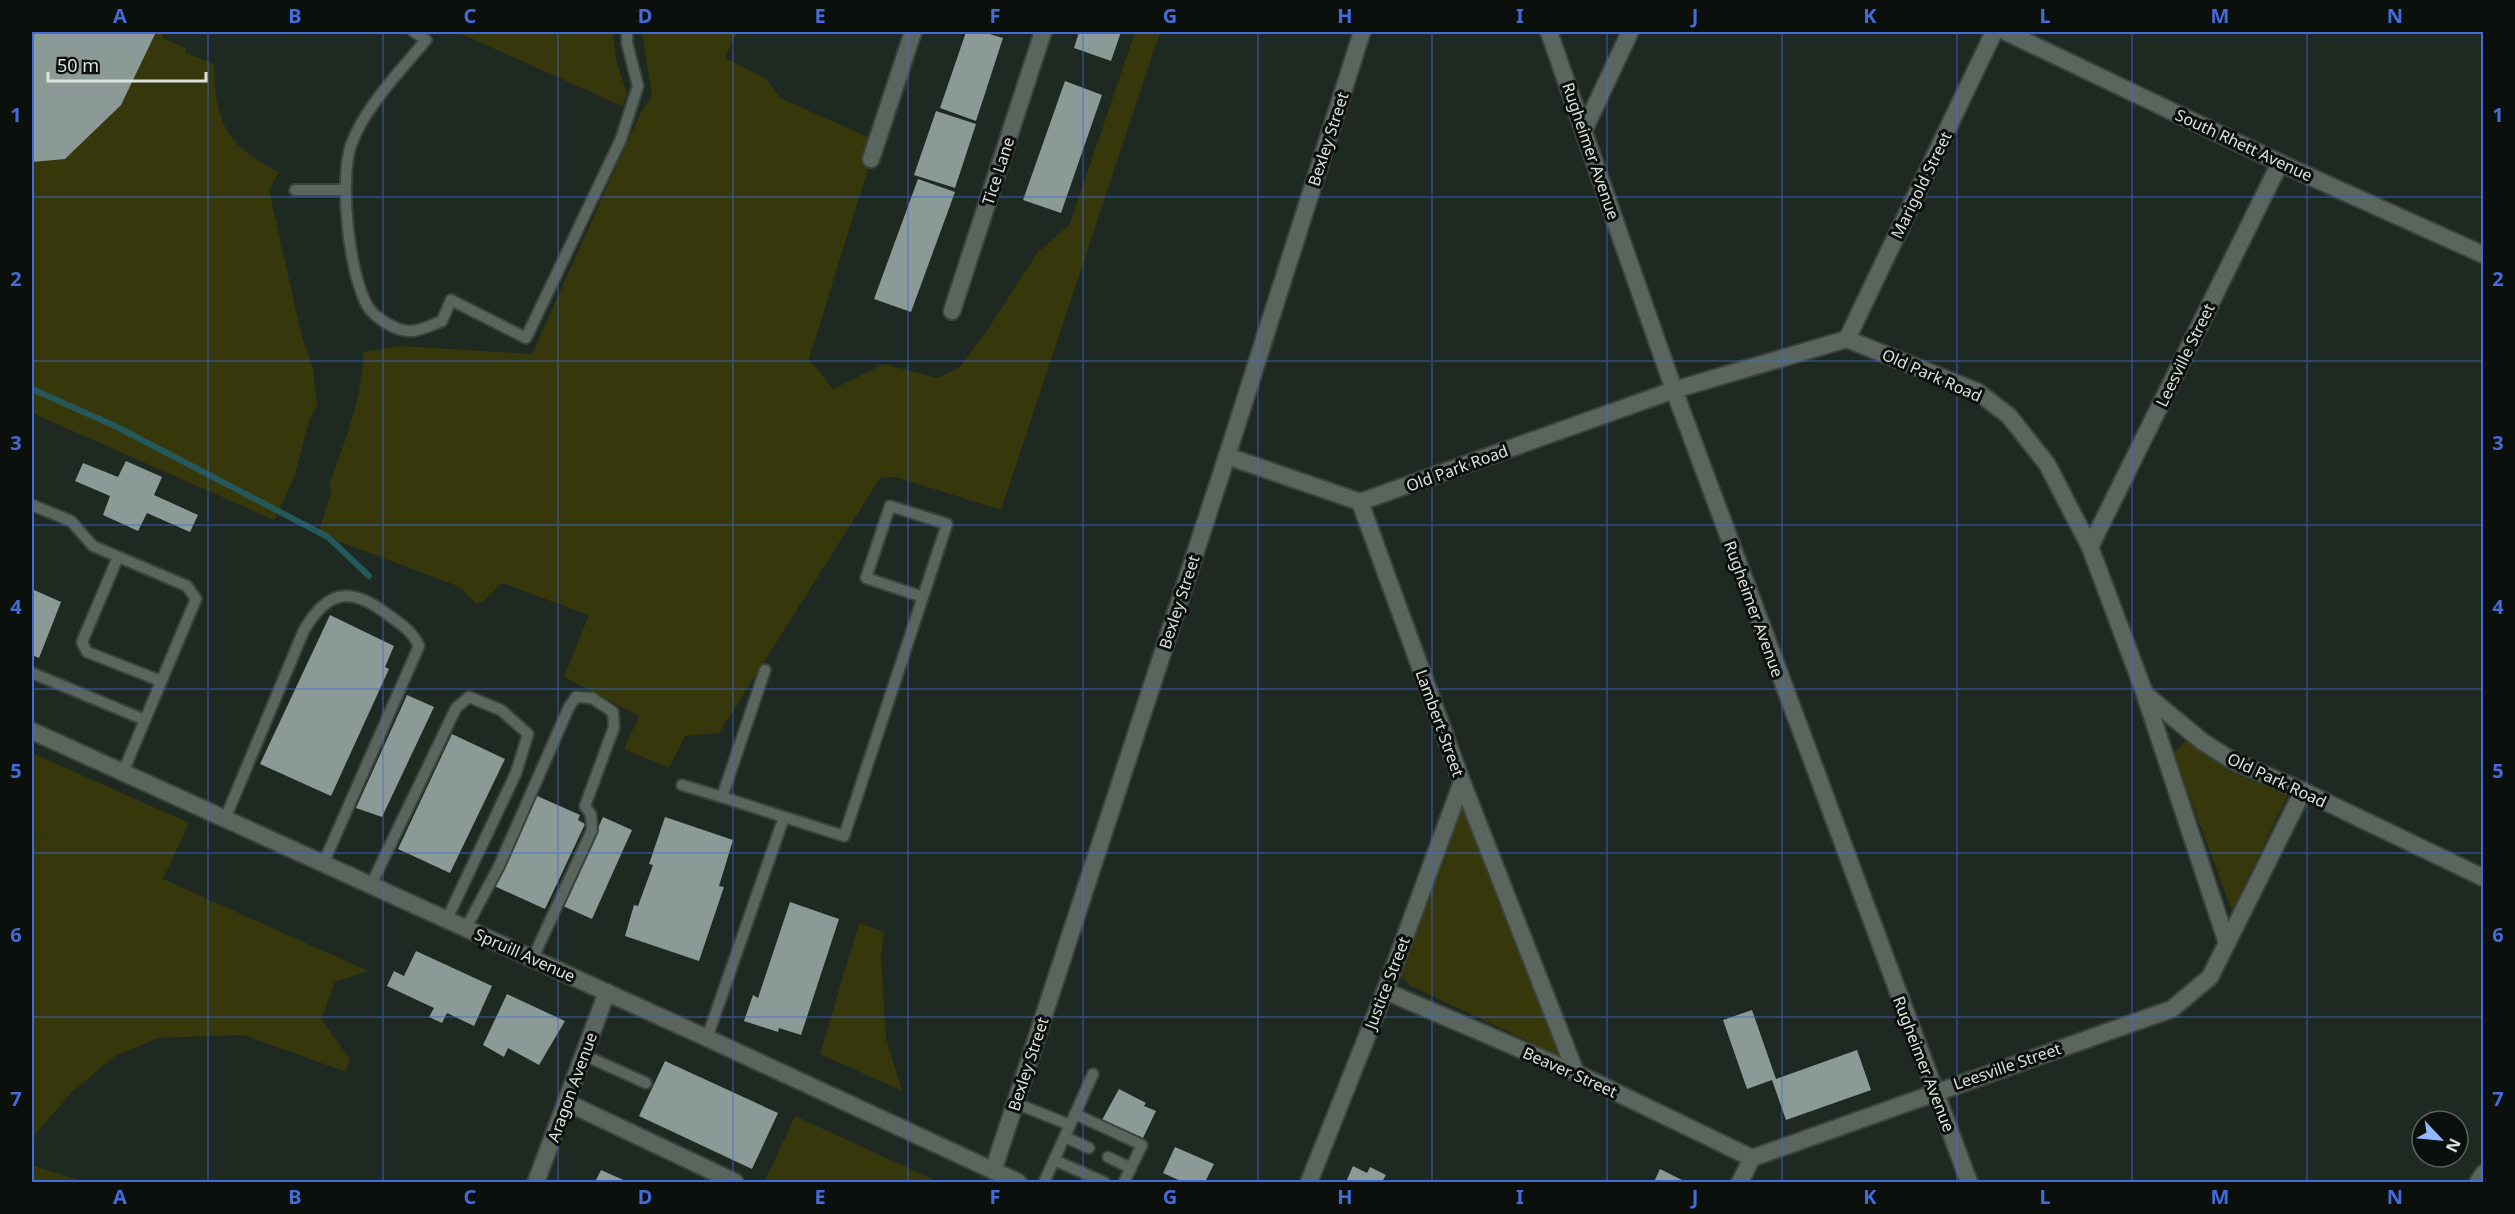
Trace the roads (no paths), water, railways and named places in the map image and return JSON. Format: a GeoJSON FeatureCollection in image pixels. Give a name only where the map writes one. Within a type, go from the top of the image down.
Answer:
{"type":"FeatureCollection","features":[{"type":"Feature","properties":{"kind":"street"},"geometry":{"type":"LineString","coordinates":[[871,159],[913,32]]}},
{"type":"Feature","properties":{"kind":"street","name":"Tice Lane"},"geometry":{"type":"LineString","coordinates":[[952,310],[1043,32]]}},
{"type":"Feature","properties":{"kind":"street","name":"Bexley Street"},"geometry":{"type":"LineString","coordinates":[[993,1171],[1227,456],[1362,32]]}},
{"type":"Feature","properties":{"kind":"street","name":"Rugheimer Avenue"},"geometry":{"type":"LineString","coordinates":[[1549,32],[1674,390],[1933,1092],[1969,1182]]}},
{"type":"Feature","properties":{"kind":"street"},"geometry":{"type":"LineString","coordinates":[[1584,130],[1630,32]]}},
{"type":"Feature","properties":{"kind":"street","name":"Marigold Street"},"geometry":{"type":"LineString","coordinates":[[1847,339],[1994,32]]}},
{"type":"Feature","properties":{"kind":"street","name":"South Rhett Avenue"},"geometry":{"type":"LineString","coordinates":[[2006,32],[2280,163],[2484,255]]}},
{"type":"Feature","properties":{"kind":"street","name":"Leesville Street"},"geometry":{"type":"LineString","coordinates":[[2090,548],[2280,163]]}},
{"type":"Feature","properties":{"kind":"street","name":"Old Park Road"},"geometry":{"type":"LineString","coordinates":[[1360,502],[1674,390],[1847,339],[1978,392],[2009,416],[2047,464],[2090,548],[2145,694],[2203,742],[2232,761],[2303,791],[2484,878]]}},
{"type":"Feature","properties":{"kind":"street"},"geometry":{"type":"LineString","coordinates":[[1227,456],[1360,502]]}},
{"type":"Feature","properties":{"kind":"street","name":"Lambert Street"},"geometry":{"type":"LineString","coordinates":[[1360,502],[1462,782],[1576,1073]]}},
{"type":"Feature","properties":{"kind":"street"},"geometry":{"type":"LineString","coordinates":[[2145,694],[2227,943]]}},
{"type":"Feature","properties":{"kind":"street","name":"Spruill Avenue"},"geometry":{"type":"LineString","coordinates":[[32,731],[533,958],[1018,1182]]}},
{"type":"Feature","properties":{"kind":"street","name":"Justice Street"},"geometry":{"type":"LineString","coordinates":[[1309,1182],[1385,991],[1462,782]]}},
{"type":"Feature","properties":{"kind":"street","name":"Leesville Street"},"geometry":{"type":"LineString","coordinates":[[1752,1158],[2172,1009],[2210,977],[2303,791]]}},
{"type":"Feature","properties":{"kind":"street","name":"Beaver Street"},"geometry":{"type":"LineString","coordinates":[[1385,991],[1576,1073],[1752,1158]]}},
{"type":"Feature","properties":{"kind":"street","name":"Aragon Avenue"},"geometry":{"type":"LineString","coordinates":[[536,1182],[607,992]]}},
{"type":"Feature","properties":{"kind":"street"},"geometry":{"type":"LineString","coordinates":[[566,1102],[735,1182]]}},
{"type":"Feature","properties":{"kind":"street"},"geometry":{"type":"LineString","coordinates":[[1740,1182],[1752,1158]]}},
{"type":"Feature","properties":{"kind":"street"},"geometry":{"type":"LineString","coordinates":[[2478,1182],[2484,1173]]}},
{"type":"Feature","properties":{"kind":"lane"},"geometry":{"type":"LineString","coordinates":[[414,32],[426,40],[374,104],[351,145],[344,190],[355,270],[369,308],[389,325],[411,331],[442,321],[451,300],[526,338],[621,140],[638,86],[627,43],[627,32]]}},
{"type":"Feature","properties":{"kind":"lane"},"geometry":{"type":"LineString","coordinates":[[295,190],[344,190]]}},
{"type":"Feature","properties":{"kind":"lane"},"geometry":{"type":"LineString","coordinates":[[32,505],[71,521],[93,546],[187,586],[196,599],[123,772]]}},
{"type":"Feature","properties":{"kind":"lane"},"geometry":{"type":"LineString","coordinates":[[682,785],[844,836],[923,597],[947,524],[890,506],[866,578],[923,597]]}},
{"type":"Feature","properties":{"kind":"lane"},"geometry":{"type":"LineString","coordinates":[[118,556],[82,642],[87,652],[161,681]]}},
{"type":"Feature","properties":{"kind":"lane"},"geometry":{"type":"LineString","coordinates":[[225,819],[304,630],[316,610],[328,602],[347,595],[367,599],[413,633],[419,646],[324,864]]}},
{"type":"Feature","properties":{"kind":"lane"},"geometry":{"type":"LineString","coordinates":[[722,797],[765,670]]}},
{"type":"Feature","properties":{"kind":"lane"},"geometry":{"type":"LineString","coordinates":[[32,673],[145,720]]}},
{"type":"Feature","properties":{"kind":"lane"},"geometry":{"type":"LineString","coordinates":[[371,885],[456,708],[469,697],[501,710],[528,734],[516,773],[447,919]]}},
{"type":"Feature","properties":{"kind":"lane"},"geometry":{"type":"LineString","coordinates":[[466,928],[499,866],[568,707],[576,697],[592,698],[613,712],[614,727],[585,806],[591,815],[592,830],[533,958]]}},
{"type":"Feature","properties":{"kind":"lane"},"geometry":{"type":"LineString","coordinates":[[707,1038],[784,817]]}},
{"type":"Feature","properties":{"kind":"lane"},"geometry":{"type":"LineString","coordinates":[[584,1055],[646,1083]]}},
{"type":"Feature","properties":{"kind":"lane"},"geometry":{"type":"LineString","coordinates":[[1044,1182],[1093,1074]]}},
{"type":"Feature","properties":{"kind":"lane"},"geometry":{"type":"LineString","coordinates":[[1015,1103],[1070,1125]]}},
{"type":"Feature","properties":{"kind":"lane"},"geometry":{"type":"LineString","coordinates":[[1075,1114],[1142,1144],[1124,1182]]}},
{"type":"Feature","properties":{"kind":"lane"},"geometry":{"type":"LineString","coordinates":[[1065,1137],[1089,1148]]}},
{"type":"Feature","properties":{"kind":"lane"},"geometry":{"type":"LineString","coordinates":[[1108,1157],[1131,1168]]}},
{"type":"Feature","properties":{"kind":"lane"},"geometry":{"type":"LineString","coordinates":[[1054,1160],[1104,1182]]}},
{"type":"Feature","properties":{"kind":"waterway"},"geometry":{"type":"LineString","coordinates":[[32,389],[115,426],[328,537],[369,576]]}}]}
